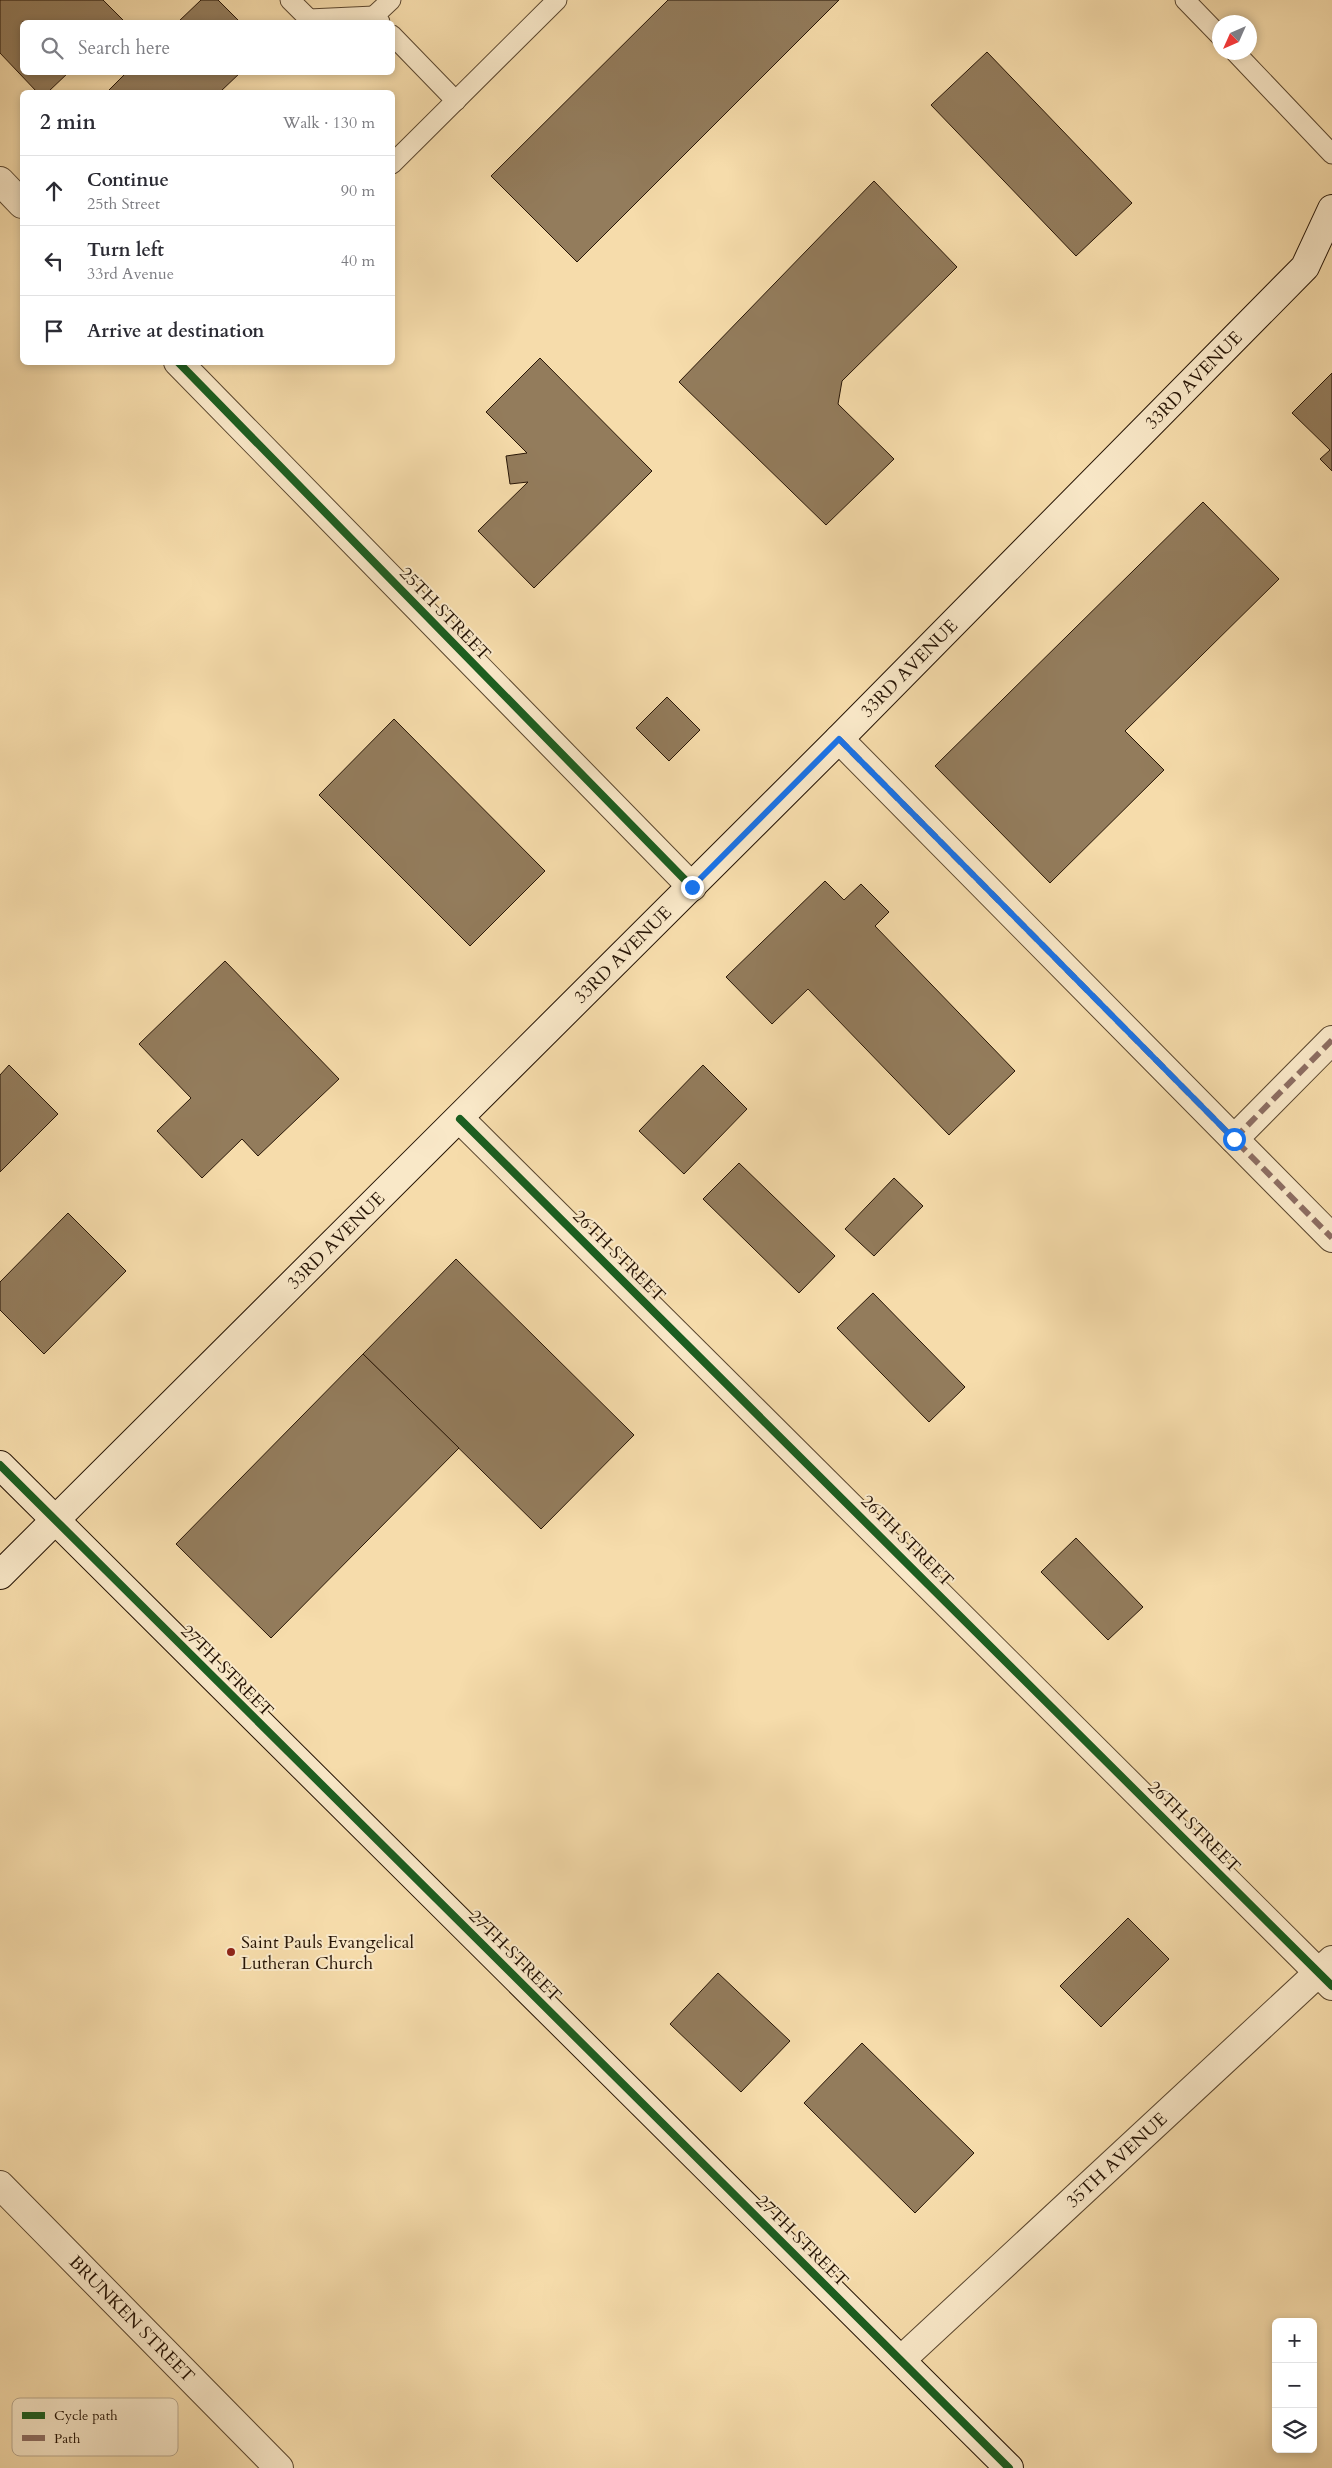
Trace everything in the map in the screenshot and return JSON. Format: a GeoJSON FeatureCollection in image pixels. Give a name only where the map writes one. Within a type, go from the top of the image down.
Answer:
{"type":"FeatureCollection","features":[{"type":"Feature","properties":{"kind":"street"},"geometry":{"type":"LineString","coordinates":[[0,181],[20,202]]}},
{"type":"Feature","properties":{"kind":"street","name":"33RD AVENUE"},"geometry":{"type":"LineString","coordinates":[[0,1575],[692,887],[1304,266],[1332,209]]}},
{"type":"Feature","properties":{"kind":"street","name":"33RD AVENUE"},"geometry":{"type":"LineString","coordinates":[[1304,266],[1332,256]]}},
{"type":"Feature","properties":{"kind":"street","name":"25TH STREET"},"geometry":{"type":"LineString","coordinates":[[186,365],[692,887]]}},
{"type":"Feature","properties":{"kind":"street"},"geometry":{"type":"LineString","coordinates":[[839,739],[1332,1238]]}},
{"type":"Feature","properties":{"kind":"street"},"geometry":{"type":"LineString","coordinates":[[1234,1139],[1332,1040]]}},
{"type":"Feature","properties":{"kind":"street","name":"26TH STREET"},"geometry":{"type":"LineString","coordinates":[[460,1119],[1328,1973]]}},
{"type":"Feature","properties":{"kind":"street","name":"27TH STREET"},"geometry":{"type":"LineString","coordinates":[[0,1465],[54,1521],[1009,2468]]}},
{"type":"Feature","properties":{"kind":"street","name":"35TH AVENUE"},"geometry":{"type":"LineString","coordinates":[[901,2360],[1328,1973]]}},
{"type":"Feature","properties":{"kind":"street","name":"BRUNKEN STREET"},"geometry":{"type":"LineString","coordinates":[[0,2184],[272,2460]]}},
{"type":"Feature","properties":{"kind":"lane"},"geometry":{"type":"LineString","coordinates":[[290,0],[309,19],[377,19],[391,0]]}},
{"type":"Feature","properties":{"kind":"lane"},"geometry":{"type":"LineString","coordinates":[[395,161],[557,0]]}},
{"type":"Feature","properties":{"kind":"lane"},"geometry":{"type":"LineString","coordinates":[[1185,0],[1212,28]]}},
{"type":"Feature","properties":{"kind":"lane"},"geometry":{"type":"LineString","coordinates":[[395,38],[456,101]]}},
{"type":"Feature","properties":{"kind":"lane"},"geometry":{"type":"LineString","coordinates":[[1243,60],[1332,154]]}},
{"type":"Feature","properties":{"kind":"building"},"geometry":{"type":"Polygon","coordinates":[[[0,0],[103,0],[123,20],[20,20],[20,74],[0,53],[0,0]]]}},
{"type":"Feature","properties":{"kind":"building"},"geometry":{"type":"Polygon","coordinates":[[[201,0],[218,0],[238,20],[180,20],[201,0]]]}},
{"type":"Feature","properties":{"kind":"building"},"geometry":{"type":"Polygon","coordinates":[[[668,0],[839,0],[577,262],[491,176],[668,0]]]}},
{"type":"Feature","properties":{"kind":"building"},"geometry":{"type":"Polygon","coordinates":[[[987,52],[1132,203],[1076,256],[931,105],[987,52]]]}},
{"type":"Feature","properties":{"kind":"building"},"geometry":{"type":"Polygon","coordinates":[[[21,75],[66,75],[50,90],[35,90],[21,75]]]}},
{"type":"Feature","properties":{"kind":"building"},"geometry":{"type":"Polygon","coordinates":[[[124,75],[238,75],[222,90],[109,90],[124,75]]]}},
{"type":"Feature","properties":{"kind":"building"},"geometry":{"type":"Polygon","coordinates":[[[874,181],[957,267],[842,381],[838,404],[894,459],[826,525],[679,382],[874,181]]]}},
{"type":"Feature","properties":{"kind":"building"},"geometry":{"type":"Polygon","coordinates":[[[540,358],[652,471],[534,588],[478,531],[528,482],[510,484],[506,456],[527,453],[486,412],[540,358]]]}},
{"type":"Feature","properties":{"kind":"building"},"geometry":{"type":"Polygon","coordinates":[[[1332,373],[1332,471],[1320,459],[1330,450],[1292,413],[1332,373]]]}},
{"type":"Feature","properties":{"kind":"building"},"geometry":{"type":"Polygon","coordinates":[[[1203,502],[1279,579],[1125,731],[1164,770],[1050,883],[935,766],[1203,502]]]}},
{"type":"Feature","properties":{"kind":"building"},"geometry":{"type":"Polygon","coordinates":[[[667,697],[700,730],[669,761],[636,728],[667,697]]]}},
{"type":"Feature","properties":{"kind":"building"},"geometry":{"type":"Polygon","coordinates":[[[394,719],[545,871],[470,946],[319,795],[394,719]]]}},
{"type":"Feature","properties":{"kind":"building"},"geometry":{"type":"Polygon","coordinates":[[[825,881],[844,900],[861,884],[889,912],[875,926],[1015,1071],[949,1135],[808,989],[772,1024],[726,977],[825,881]]]}},
{"type":"Feature","properties":{"kind":"building"},"geometry":{"type":"Polygon","coordinates":[[[225,961],[339,1079],[258,1156],[242,1139],[202,1178],[157,1131],[191,1098],[139,1044],[225,961]]]}},
{"type":"Feature","properties":{"kind":"building"},"geometry":{"type":"Polygon","coordinates":[[[9,1065],[58,1114],[0,1172],[0,1075],[9,1065]]]}},
{"type":"Feature","properties":{"kind":"building"},"geometry":{"type":"Polygon","coordinates":[[[703,1065],[747,1109],[684,1174],[639,1131],[703,1065]]]}},
{"type":"Feature","properties":{"kind":"building"},"geometry":{"type":"Polygon","coordinates":[[[739,1163],[835,1256],[799,1293],[703,1199],[739,1163]]]}},
{"type":"Feature","properties":{"kind":"building"},"geometry":{"type":"Polygon","coordinates":[[[894,1178],[923,1206],[874,1256],[845,1229],[894,1178]]]}},
{"type":"Feature","properties":{"kind":"building"},"geometry":{"type":"Polygon","coordinates":[[[68,1213],[126,1271],[44,1354],[0,1310],[0,1282],[68,1213]]]}},
{"type":"Feature","properties":{"kind":"building"},"geometry":{"type":"Polygon","coordinates":[[[456,1259],[634,1435],[541,1529],[363,1354],[456,1259]]]}},
{"type":"Feature","properties":{"kind":"building"},"geometry":{"type":"Polygon","coordinates":[[[873,1293],[965,1387],[929,1422],[837,1328],[873,1293]]]}},
{"type":"Feature","properties":{"kind":"building"},"geometry":{"type":"Polygon","coordinates":[[[363,1354],[459,1448],[271,1638],[176,1544],[363,1354]]]}},
{"type":"Feature","properties":{"kind":"building"},"geometry":{"type":"Polygon","coordinates":[[[1076,1538],[1143,1607],[1108,1640],[1041,1572],[1076,1538]]]}},
{"type":"Feature","properties":{"kind":"building"},"geometry":{"type":"Polygon","coordinates":[[[1128,1918],[1169,1959],[1101,2027],[1060,1986],[1128,1918]]]}},
{"type":"Feature","properties":{"kind":"building"},"geometry":{"type":"Polygon","coordinates":[[[718,1973],[790,2041],[741,2092],[670,2024],[718,1973]]]}},
{"type":"Feature","properties":{"kind":"building"},"geometry":{"type":"Polygon","coordinates":[[[862,2043],[974,2153],[915,2213],[804,2103],[862,2043]]]}},
{"type":"Feature","properties":{"kind":"marked path"},"geometry":{"type":"LineString","coordinates":[[839,739],[1234,1139]]}},
{"type":"Feature","properties":{"kind":"marked path"},"geometry":{"type":"LineString","coordinates":[[1332,1040],[1234,1139],[1332,1238]]}},
{"type":"Feature","properties":{"kind":"cycle path"},"geometry":{"type":"LineString","coordinates":[[181,365],[692,887]]}},
{"type":"Feature","properties":{"kind":"cycle path"},"geometry":{"type":"LineString","coordinates":[[460,1119],[1332,1986]]}},
{"type":"Feature","properties":{"kind":"cycle path"},"geometry":{"type":"LineString","coordinates":[[0,1465],[1009,2468]]}},
{"type":"Feature","properties":{"kind":"place","name":"Saint Pauls Evangelical Lutheran Church"},"geometry":{"type":"Point","coordinates":[231,1952]}},
{"type":"Feature","properties":{"kind":"route"},"geometry":{"type":"LineString","coordinates":[[692,887],[839,739],[1234,1139]]}}]}
